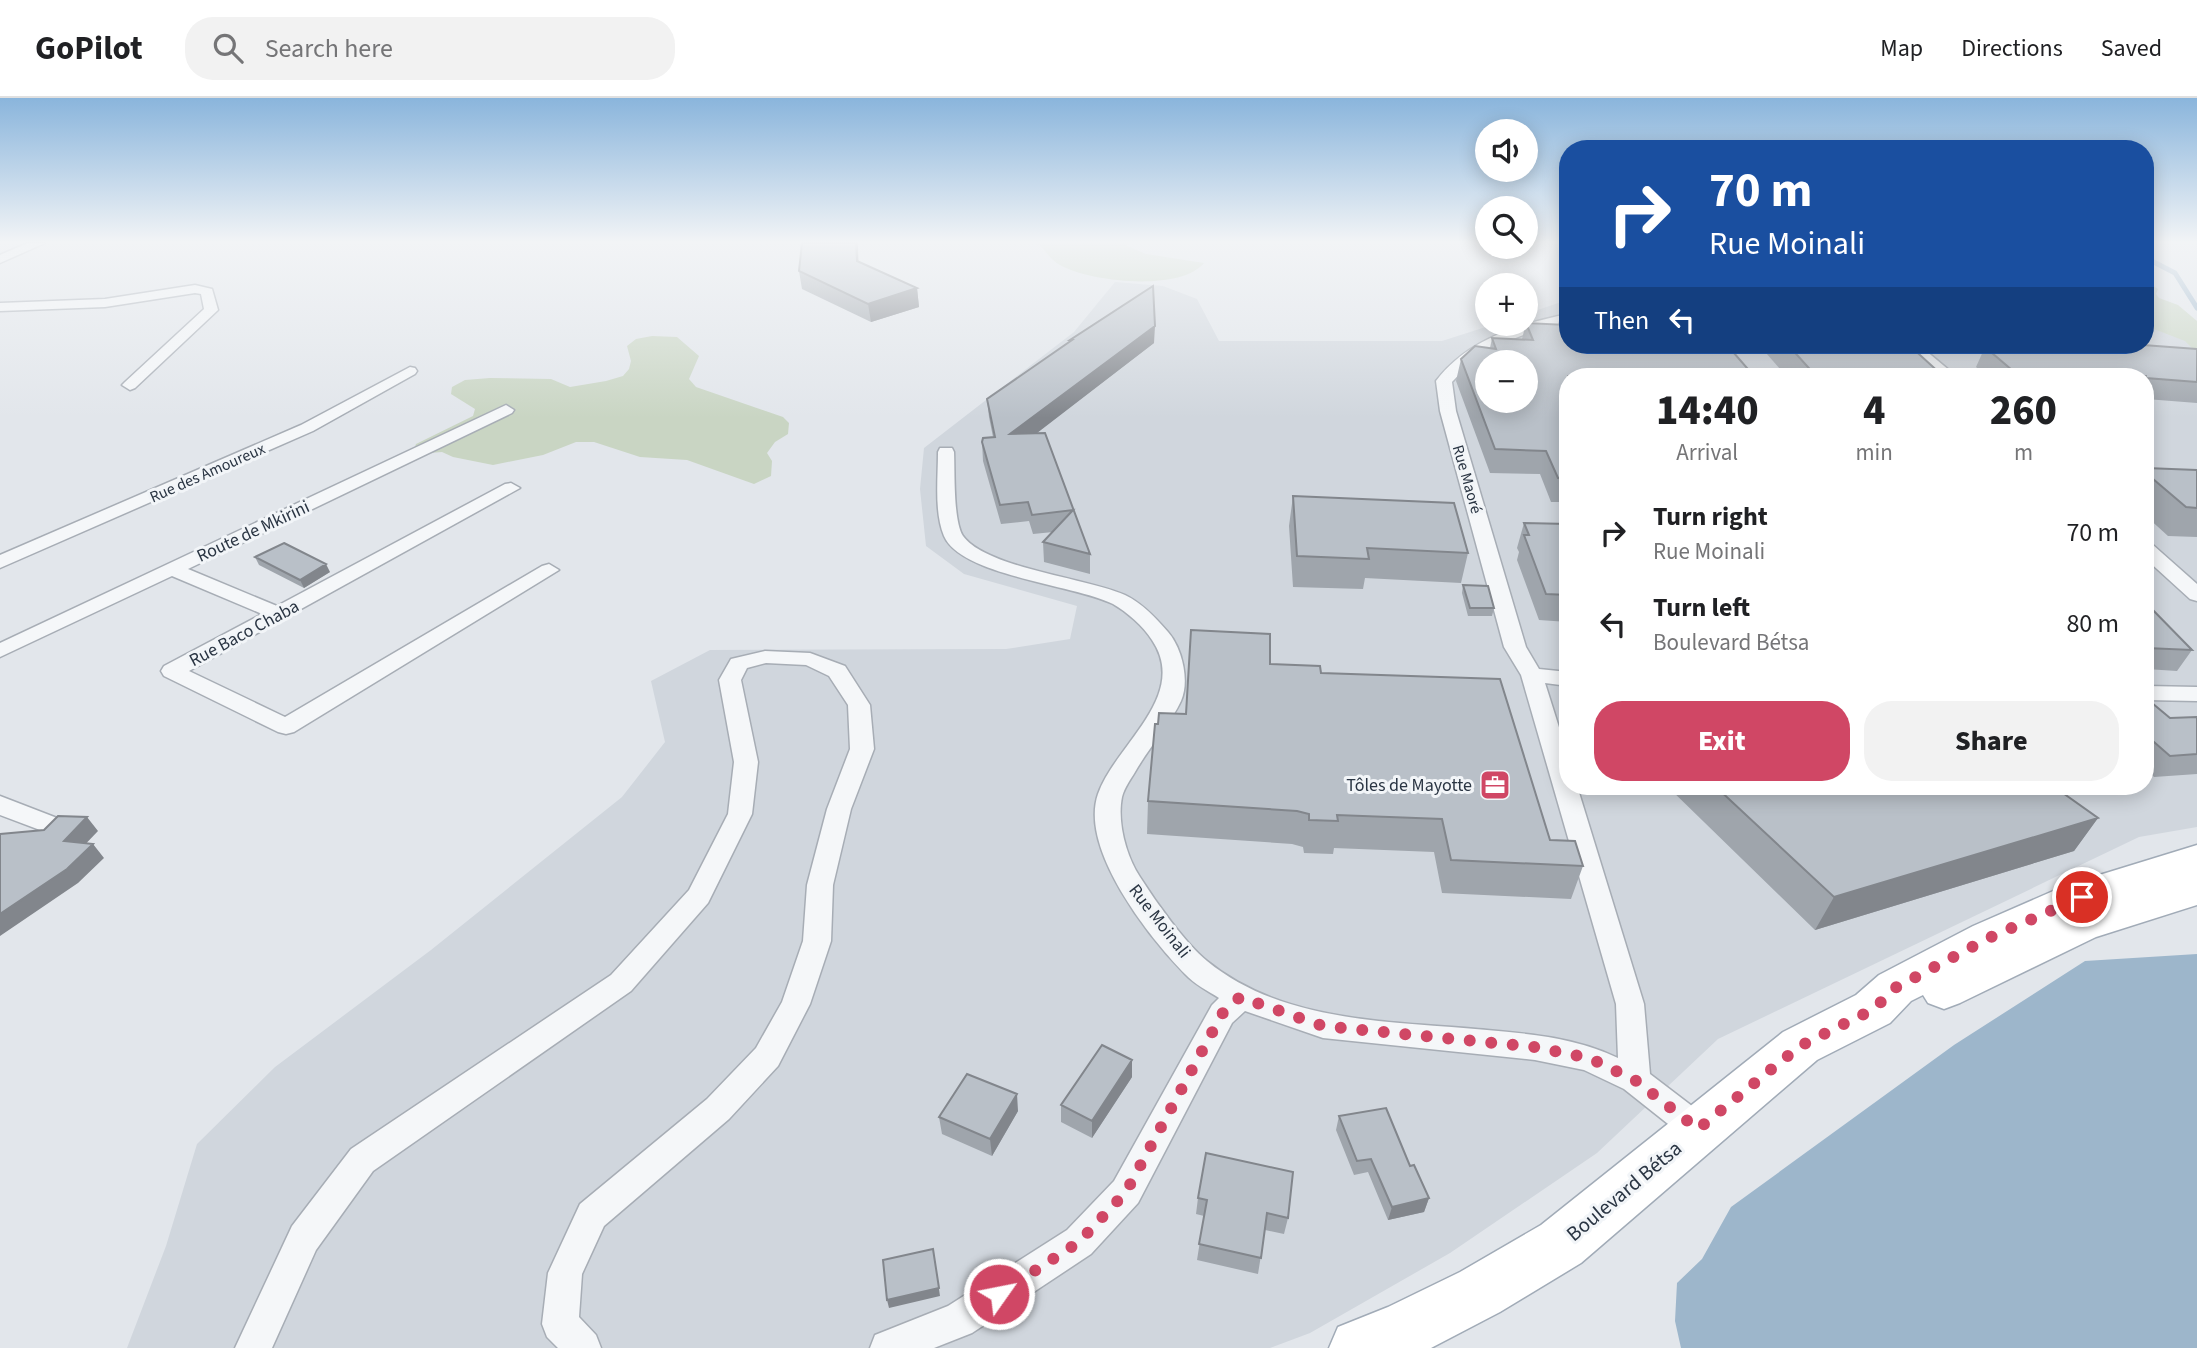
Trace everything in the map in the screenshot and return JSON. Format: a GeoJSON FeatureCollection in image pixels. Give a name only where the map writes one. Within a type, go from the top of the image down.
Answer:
{"type":"FeatureCollection","features":[{"type":"Feature","properties":{"kind":"main road","name":"Boulevard Bétsa"},"geometry":{"type":"LineString","coordinates":[[1359,1348],[1403,1331],[1480,1292],[1561,1244],[1800,1046],[1874,1009],[1895,988],[1989,938],[2082,897],[2197,860]]}},
{"type":"Feature","properties":{"kind":"main road","name":"Boulevard Bétsa"},"geometry":{"type":"LineString","coordinates":[[1874,1009],[1916,1005],[2081,925],[2197,889]]}},
{"type":"Feature","properties":{"kind":"street"},"geometry":{"type":"LineString","coordinates":[[17,301],[25,308]]}},
{"type":"Feature","properties":{"kind":"street"},"geometry":{"type":"LineString","coordinates":[[0,307],[25,308],[116,301]]}},
{"type":"Feature","properties":{"kind":"street"},"geometry":{"type":"LineString","coordinates":[[130,385],[211,310],[209,301]]}},
{"type":"Feature","properties":{"kind":"street","name":"Rue Maoré"},"geometry":{"type":"LineString","coordinates":[[1532,675],[1516,647],[1448,411],[1444,381],[1458,362],[1484,345],[1559,320]]}},
{"type":"Feature","properties":{"kind":"street"},"geometry":{"type":"LineString","coordinates":[[1921,354],[1938,368]]}},
{"type":"Feature","properties":{"kind":"street","name":"Rue des Amoureux"},"geometry":{"type":"LineString","coordinates":[[0,562],[307,428],[410,371]]}},
{"type":"Feature","properties":{"kind":"street","name":"Route de Mkirini"},"geometry":{"type":"LineString","coordinates":[[0,651],[506,410]]}},
{"type":"Feature","properties":{"kind":"street","name":"Rue Moinali"},"geometry":{"type":"LineString","coordinates":[[946,452],[949,522],[954,538],[974,554],[1013,570],[1071,584],[1120,600],[1142,616],[1163,639],[1174,666],[1171,699],[1146,733],[1110,795],[1108,828],[1126,878],[1196,968],[1240,997],[1323,1026],[1535,1047],[1589,1058],[1635,1080],[1698,1129]]}},
{"type":"Feature","properties":{"kind":"street","name":"Rue Baco Chaba"},"geometry":{"type":"LineString","coordinates":[[511,488],[173,671],[286,727],[549,570]]}},
{"type":"Feature","properties":{"kind":"street"},"geometry":{"type":"LineString","coordinates":[[2154,556],[2197,595]]}},
{"type":"Feature","properties":{"kind":"street"},"geometry":{"type":"LineString","coordinates":[[172,569],[278,614]]}},
{"type":"Feature","properties":{"kind":"street"},"geometry":{"type":"LineString","coordinates":[[253,1348],[304,1238],[362,1160],[621,983],[699,895],[740,814],[746,762],[730,680],[739,664],[765,657],[810,659],[837,670],[859,705],[862,750],[839,809],[820,885],[817,941],[796,1004],[767,1057],[718,1109],[592,1215],[565,1273],[560,1324],[583,1348]]}},
{"type":"Feature","properties":{"kind":"street"},"geometry":{"type":"LineString","coordinates":[[1559,678],[1532,675],[1559,766]]}},
{"type":"Feature","properties":{"kind":"street"},"geometry":{"type":"LineString","coordinates":[[2154,693],[2197,694]]}},
{"type":"Feature","properties":{"kind":"street"},"geometry":{"type":"LineString","coordinates":[[1568,795],[1630,1004],[1635,1080]]}},
{"type":"Feature","properties":{"kind":"street"},"geometry":{"type":"LineString","coordinates":[[0,804],[48,824]]}},
{"type":"Feature","properties":{"kind":"street"},"geometry":{"type":"LineString","coordinates":[[888,1348],[959,1320],[1079,1242],[1126,1192],[1222,1014],[1240,997]]}},
{"type":"Feature","properties":{"kind":"shaded area"},"geometry":{"type":"Polygon","coordinates":[[[1099,301],[1198,301],[1219,341],[1442,341],[1475,330],[1475,336],[1538,336],[1538,310],[1559,303],[1559,354],[2154,354],[2154,323],[2197,342],[2197,827],[2139,837],[1718,1039],[1597,1153],[1450,1253],[1310,1333],[1270,1348],[127,1348],[166,1246],[197,1144],[275,1067],[431,950],[622,797],[665,742],[651,681],[710,650],[1006,649],[1070,639],[1077,606],[964,574],[926,546],[920,489],[924,448],[1074,332],[1099,301]]]}},
{"type":"Feature","properties":{"kind":"green space"},"geometry":{"type":"Polygon","coordinates":[[[2154,301],[2168,301],[2178,305],[2197,321],[2197,353],[2185,341],[2154,329],[2154,301]]]}},
{"type":"Feature","properties":{"kind":"green space"},"geometry":{"type":"Polygon","coordinates":[[[652,336],[677,337],[699,356],[689,379],[696,387],[783,417],[789,423],[788,434],[775,442],[767,453],[772,461],[771,476],[754,484],[687,460],[640,457],[594,442],[576,442],[543,455],[493,465],[453,457],[442,452],[429,453],[414,449],[416,444],[473,416],[475,409],[451,394],[452,387],[465,380],[551,379],[570,387],[606,381],[623,376],[629,369],[631,361],[627,346],[636,339],[652,336]]]}},
{"type":"Feature","properties":{"kind":"water"},"geometry":{"type":"Polygon","coordinates":[[[2197,954],[2197,1348],[1681,1348],[1675,1321],[1677,1283],[1702,1259],[1731,1207],[1954,1045],[2085,961],[2197,954]]]}},
{"type":"Feature","properties":{"kind":"building"},"geometry":{"type":"Polygon","coordinates":[[[1129,301],[1154,301],[1155,326],[1010,434],[1045,433],[1090,554],[1043,542],[1073,510],[1032,515],[1028,502],[1000,505],[982,442],[983,438],[995,437],[987,399],[1129,301]]]}},
{"type":"Feature","properties":{"kind":"building"},"geometry":{"type":"Polygon","coordinates":[[[1538,324],[1559,325],[1559,354],[1735,354],[1747,368],[1559,368],[1558,478],[1546,451],[1495,449],[1481,413],[1538,413],[1538,350],[1475,350],[1475,396],[1461,359],[1475,346],[1496,349],[1492,338],[1533,340],[1531,336],[1538,336],[1538,324]]]}},
{"type":"Feature","properties":{"kind":"building"},"geometry":{"type":"Polygon","coordinates":[[[2154,346],[2197,349],[2197,382],[2154,379],[2154,368],[2010,368],[1993,354],[2154,354],[2154,346]]]}},
{"type":"Feature","properties":{"kind":"building"},"geometry":{"type":"Polygon","coordinates":[[[1796,354],[1919,354],[1934,368],[1809,368],[1796,354]]]}},
{"type":"Feature","properties":{"kind":"building"},"geometry":{"type":"Polygon","coordinates":[[[2154,468],[2197,470],[2197,508],[2186,507],[2154,480],[2154,468]]]}},
{"type":"Feature","properties":{"kind":"building"},"geometry":{"type":"Polygon","coordinates":[[[1293,496],[1454,503],[1468,553],[1367,548],[1369,559],[1297,556],[1293,496]]]}},
{"type":"Feature","properties":{"kind":"building"},"geometry":{"type":"Polygon","coordinates":[[[1524,523],[1559,524],[1559,595],[1546,594],[1524,535],[1529,535],[1524,523]]]}},
{"type":"Feature","properties":{"kind":"building"},"geometry":{"type":"Polygon","coordinates":[[[284,543],[326,564],[300,580],[255,557],[284,543]]]}},
{"type":"Feature","properties":{"kind":"building"},"geometry":{"type":"Polygon","coordinates":[[[1463,585],[1488,586],[1494,608],[1470,608],[1463,585]]]}},
{"type":"Feature","properties":{"kind":"building"},"geometry":{"type":"Polygon","coordinates":[[[2154,611],[2192,650],[2154,648],[2154,611]]]}},
{"type":"Feature","properties":{"kind":"building"},"geometry":{"type":"Polygon","coordinates":[[[1191,630],[1270,634],[1270,664],[1320,666],[1321,673],[1500,679],[1550,840],[1575,841],[1583,866],[1451,860],[1442,819],[1337,815],[1338,821],[1309,820],[1309,814],[1297,811],[1148,801],[1155,724],[1158,724],[1159,713],[1186,714],[1191,630]]]}},
{"type":"Feature","properties":{"kind":"building"},"geometry":{"type":"Polygon","coordinates":[[[2154,705],[2170,718],[2197,717],[2197,754],[2170,756],[2154,742],[2154,705]]]}},
{"type":"Feature","properties":{"kind":"building"},"geometry":{"type":"Polygon","coordinates":[[[1725,795],[2066,795],[2098,818],[1834,897],[1725,795]]]}},
{"type":"Feature","properties":{"kind":"building"},"geometry":{"type":"Polygon","coordinates":[[[58,816],[87,817],[64,841],[93,844],[67,869],[0,914],[0,834],[44,830],[58,816]]]}},
{"type":"Feature","properties":{"kind":"building"},"geometry":{"type":"Polygon","coordinates":[[[1102,1045],[1132,1060],[1092,1121],[1061,1105],[1102,1045]]]}},
{"type":"Feature","properties":{"kind":"building"},"geometry":{"type":"Polygon","coordinates":[[[967,1074],[1017,1094],[990,1139],[939,1117],[967,1074]]]}},
{"type":"Feature","properties":{"kind":"building"},"geometry":{"type":"Polygon","coordinates":[[[1386,1108],[1410,1166],[1414,1165],[1429,1198],[1392,1207],[1371,1159],[1357,1161],[1339,1116],[1386,1108]]]}},
{"type":"Feature","properties":{"kind":"building"},"geometry":{"type":"Polygon","coordinates":[[[1206,1153],[1293,1172],[1288,1218],[1267,1213],[1261,1258],[1199,1244],[1207,1200],[1198,1198],[1206,1153]]]}},
{"type":"Feature","properties":{"kind":"building"},"geometry":{"type":"Polygon","coordinates":[[[933,1249],[939,1288],[887,1300],[883,1260],[933,1249]]]}},
{"type":"Feature","properties":{"kind":"waterway"},"geometry":{"type":"LineString","coordinates":[[2193,301],[2197,308]]}},
{"type":"Feature","properties":{"kind":"place","name":"Tôles de Mayotte"},"geometry":{"type":"Point","coordinates":[1495,785]}},
{"type":"Feature","properties":{"kind":"route"},"geometry":{"type":"LineString","coordinates":[[999,1294],[1079,1242],[1126,1192],[1222,1014],[1240,997],[1323,1026],[1535,1047],[1589,1058],[1635,1080],[1698,1129],[1800,1046],[1874,1009],[1895,988],[1989,938],[2082,897]]}}]}
